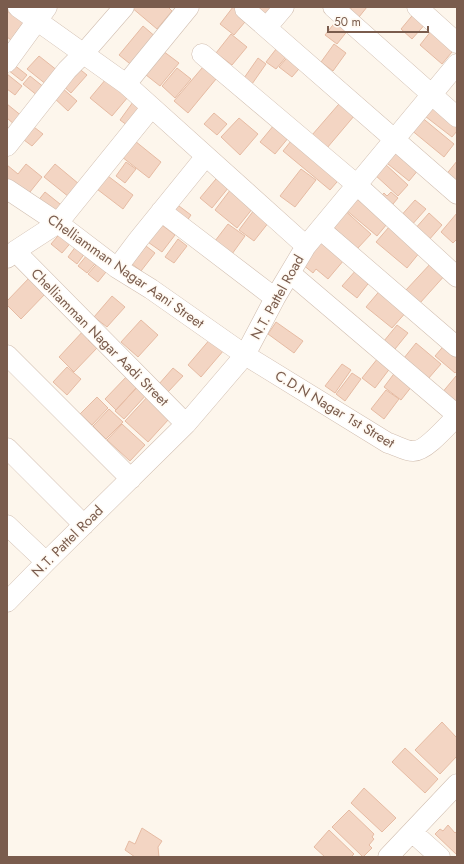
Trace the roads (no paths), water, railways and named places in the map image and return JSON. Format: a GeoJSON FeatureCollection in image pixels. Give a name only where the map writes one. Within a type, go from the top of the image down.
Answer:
{"type":"FeatureCollection","features":[{"type":"Feature","properties":{"kind":"street","name":"N.T. Pattel Road"},"geometry":{"type":"LineString","coordinates":[[7,602],[186,424],[245,355],[275,298],[306,246],[126,84],[84,53],[42,14],[18,7]]}},
{"type":"Feature","properties":{"kind":"street"},"geometry":{"type":"LineString","coordinates":[[7,146],[67,70],[84,53],[124,7]]}},
{"type":"Feature","properties":{"kind":"street"},"geometry":{"type":"LineString","coordinates":[[126,84],[188,7]]}},
{"type":"Feature","properties":{"kind":"street"},"geometry":{"type":"LineString","coordinates":[[266,27],[284,7]]}},
{"type":"Feature","properties":{"kind":"street"},"geometry":{"type":"LineString","coordinates":[[333,7],[457,117]]}},
{"type":"Feature","properties":{"kind":"street"},"geometry":{"type":"LineString","coordinates":[[417,7],[457,43]]}},
{"type":"Feature","properties":{"kind":"street"},"geometry":{"type":"LineString","coordinates":[[245,9],[457,194]]}},
{"type":"Feature","properties":{"kind":"street"},"geometry":{"type":"LineString","coordinates":[[7,62],[42,14]]}},
{"type":"Feature","properties":{"kind":"street"},"geometry":{"type":"LineString","coordinates":[[202,54],[357,185],[457,277]]}},
{"type":"Feature","properties":{"kind":"street"},"geometry":{"type":"LineString","coordinates":[[306,246],[457,64]]}},
{"type":"Feature","properties":{"kind":"street"},"geometry":{"type":"LineString","coordinates":[[11,254],[58,223],[151,108]]}},
{"type":"Feature","properties":{"kind":"street"},"geometry":{"type":"LineString","coordinates":[[117,268],[206,156]]}},
{"type":"Feature","properties":{"kind":"street","name":"Chelliamman Nagar Aani Street"},"geometry":{"type":"LineString","coordinates":[[7,189],[58,223],[117,268],[151,289],[245,355]]}},
{"type":"Feature","properties":{"kind":"street"},"geometry":{"type":"LineString","coordinates":[[161,211],[275,298]]}},
{"type":"Feature","properties":{"kind":"street"},"geometry":{"type":"LineString","coordinates":[[320,229],[457,347]]}},
{"type":"Feature","properties":{"kind":"street","name":"Chelliamman Nagar Aadi Street"},"geometry":{"type":"LineString","coordinates":[[11,254],[186,424]]}},
{"type":"Feature","properties":{"kind":"street"},"geometry":{"type":"LineString","coordinates":[[290,273],[457,415]]}},
{"type":"Feature","properties":{"kind":"street"},"geometry":{"type":"LineString","coordinates":[[7,355],[131,479]]}},
{"type":"Feature","properties":{"kind":"street","name":"C.D.N Nagar 1st Street"},"geometry":{"type":"LineString","coordinates":[[245,355],[388,443],[412,451],[418,451],[426,446],[457,415]]}},
{"type":"Feature","properties":{"kind":"street"},"geometry":{"type":"LineString","coordinates":[[7,448],[84,525]]}},
{"type":"Feature","properties":{"kind":"street"},"geometry":{"type":"LineString","coordinates":[[7,525],[46,562]]}},
{"type":"Feature","properties":{"kind":"street"},"geometry":{"type":"LineString","coordinates":[[388,857],[457,784]]}},
{"type":"Feature","properties":{"kind":"street"},"geometry":{"type":"LineString","coordinates":[[412,832],[440,857]]}}]}
